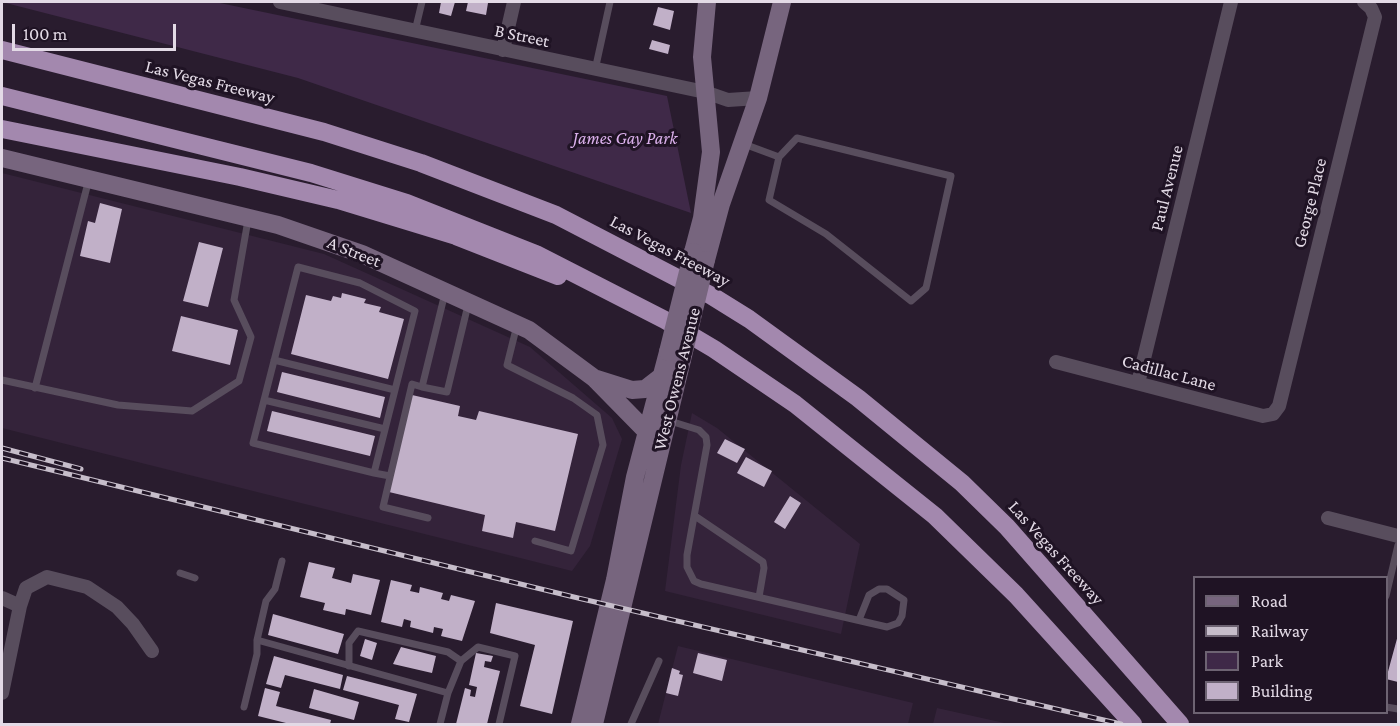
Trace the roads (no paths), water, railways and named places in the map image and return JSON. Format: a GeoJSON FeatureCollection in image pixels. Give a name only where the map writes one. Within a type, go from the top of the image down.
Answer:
{"type":"FeatureCollection","features":[{"type":"Feature","properties":{"kind":"highway","name":"Las Vegas Freeway"},"geometry":{"type":"LineString","coordinates":[[2,50],[324,132],[421,162],[556,215],[712,296],[777,338],[858,398],[962,483],[1007,527],[1180,724]]}},
{"type":"Feature","properties":{"kind":"highway"},"geometry":{"type":"LineString","coordinates":[[2,96],[311,173],[407,203],[536,254],[665,320],[714,349],[795,404],[934,516],[1016,595],[1133,724]]}},
{"type":"Feature","properties":{"kind":"highway"},"geometry":{"type":"LineString","coordinates":[[2,129],[273,184],[408,220],[491,249],[665,320]]}},
{"type":"Feature","properties":{"kind":"main road","name":"West Owens Avenue"},"geometry":{"type":"LineString","coordinates":[[594,724],[699,256],[709,179],[711,131],[702,57],[707,2]]}},
{"type":"Feature","properties":{"kind":"main road","name":"West Owens Avenue"},"geometry":{"type":"LineString","coordinates":[[699,256],[721,204],[758,99],[782,2]]}},
{"type":"Feature","properties":{"kind":"main road","name":"A Street"},"geometry":{"type":"LineString","coordinates":[[2,158],[248,218],[332,242],[529,330],[659,429]]}},
{"type":"Feature","properties":{"kind":"main road","name":"West Owens Avenue"},"geometry":{"type":"LineString","coordinates":[[580,724],[615,580],[659,429],[663,375],[675,356]]}},
{"type":"Feature","properties":{"kind":"main road"},"geometry":{"type":"LineString","coordinates":[[594,378],[632,390],[645,390],[663,375]]}},
{"type":"Feature","properties":{"kind":"street","name":"B Street"},"geometry":{"type":"LineString","coordinates":[[280,2],[324,6],[415,31],[705,92],[728,100],[758,99]]}},
{"type":"Feature","properties":{"kind":"street"},"geometry":{"type":"LineString","coordinates":[[503,50],[514,2]]}},
{"type":"Feature","properties":{"kind":"street","name":"Paul Avenue"},"geometry":{"type":"LineString","coordinates":[[1138,383],[1231,2]]}},
{"type":"Feature","properties":{"kind":"street","name":"George Place"},"geometry":{"type":"LineString","coordinates":[[1273,414],[1279,406],[1375,17],[1371,8],[1364,2]]}},
{"type":"Feature","properties":{"kind":"street","name":"Cadillac Lane"},"geometry":{"type":"LineString","coordinates":[[1056,362],[1263,416],[1273,414]]}},
{"type":"Feature","properties":{"kind":"street"},"geometry":{"type":"LineString","coordinates":[[1328,518],[1398,536]]}},
{"type":"Feature","properties":{"kind":"street"},"geometry":{"type":"LineString","coordinates":[[2,693],[20,606],[26,588],[47,577],[87,587],[117,607],[133,624],[152,651]]}},
{"type":"Feature","properties":{"kind":"street"},"geometry":{"type":"LineString","coordinates":[[2,598],[20,606]]}},
{"type":"Feature","properties":{"kind":"lane"},"geometry":{"type":"LineString","coordinates":[[415,31],[422,2]]}},
{"type":"Feature","properties":{"kind":"lane"},"geometry":{"type":"LineString","coordinates":[[595,70],[610,2]]}},
{"type":"Feature","properties":{"kind":"lane"},"geometry":{"type":"LineString","coordinates":[[797,138],[951,176],[926,288],[911,301],[826,234],[769,200],[779,157],[797,138]]}},
{"type":"Feature","properties":{"kind":"lane"},"geometry":{"type":"LineString","coordinates":[[742,143],[779,157]]}},
{"type":"Feature","properties":{"kind":"lane"},"geometry":{"type":"LineString","coordinates":[[35,388],[88,179]]}},
{"type":"Feature","properties":{"kind":"lane"},"geometry":{"type":"LineString","coordinates":[[2,380],[118,405],[192,411],[239,381],[251,337],[234,300],[248,218]]}},
{"type":"Feature","properties":{"kind":"lane"},"geometry":{"type":"LineString","coordinates":[[374,473],[415,311],[360,283],[298,267],[253,443],[390,477]]}},
{"type":"Feature","properties":{"kind":"lane"},"geometry":{"type":"LineString","coordinates":[[422,387],[445,292]]}},
{"type":"Feature","properties":{"kind":"lane"},"geometry":{"type":"LineString","coordinates":[[428,518],[383,507],[412,384],[447,392],[469,302]]}},
{"type":"Feature","properties":{"kind":"lane"},"geometry":{"type":"LineString","coordinates":[[517,325],[507,365],[573,398],[597,415],[603,445],[571,551],[536,541]]}},
{"type":"Feature","properties":{"kind":"lane"},"geometry":{"type":"LineString","coordinates":[[274,360],[395,390]]}},
{"type":"Feature","properties":{"kind":"lane"},"geometry":{"type":"LineString","coordinates":[[264,400],[385,429]]}},
{"type":"Feature","properties":{"kind":"lane"},"geometry":{"type":"LineString","coordinates":[[659,429],[699,430],[705,437],[707,445],[687,555],[687,567],[694,580],[887,627],[898,624],[902,616],[904,600],[900,594],[887,589],[879,589],[869,595],[861,609],[859,620]]}},
{"type":"Feature","properties":{"kind":"lane"},"geometry":{"type":"LineString","coordinates":[[695,516],[763,562],[765,568],[759,597]]}},
{"type":"Feature","properties":{"kind":"lane"},"geometry":{"type":"LineString","coordinates":[[1388,588],[1398,545]]}},
{"type":"Feature","properties":{"kind":"lane"},"geometry":{"type":"LineString","coordinates":[[244,707],[257,654],[257,640],[266,601],[275,589],[282,561]]}},
{"type":"Feature","properties":{"kind":"lane"},"geometry":{"type":"LineString","coordinates":[[180,573],[195,578]]}},
{"type":"Feature","properties":{"kind":"lane"},"geometry":{"type":"LineString","coordinates":[[349,666],[349,643],[358,631],[448,652],[461,661]]}},
{"type":"Feature","properties":{"kind":"lane"},"geometry":{"type":"LineString","coordinates":[[257,640],[448,693]]}},
{"type":"Feature","properties":{"kind":"lane"},"geometry":{"type":"LineString","coordinates":[[440,724],[448,693],[461,661],[478,647],[515,656],[499,724]]}},
{"type":"Feature","properties":{"kind":"lane"},"geometry":{"type":"LineString","coordinates":[[631,724],[659,661]]}},
{"type":"Feature","properties":{"kind":"railway"},"geometry":{"type":"LineString","coordinates":[[2,448],[81,469]]}},
{"type":"Feature","properties":{"kind":"railway"},"geometry":{"type":"LineString","coordinates":[[2,458],[578,598],[1121,724]]}},
{"type":"Feature","properties":{"kind":"park label","name":"James Gay Park"},"geometry":{"type":"Point","coordinates":[625,138]}}]}
